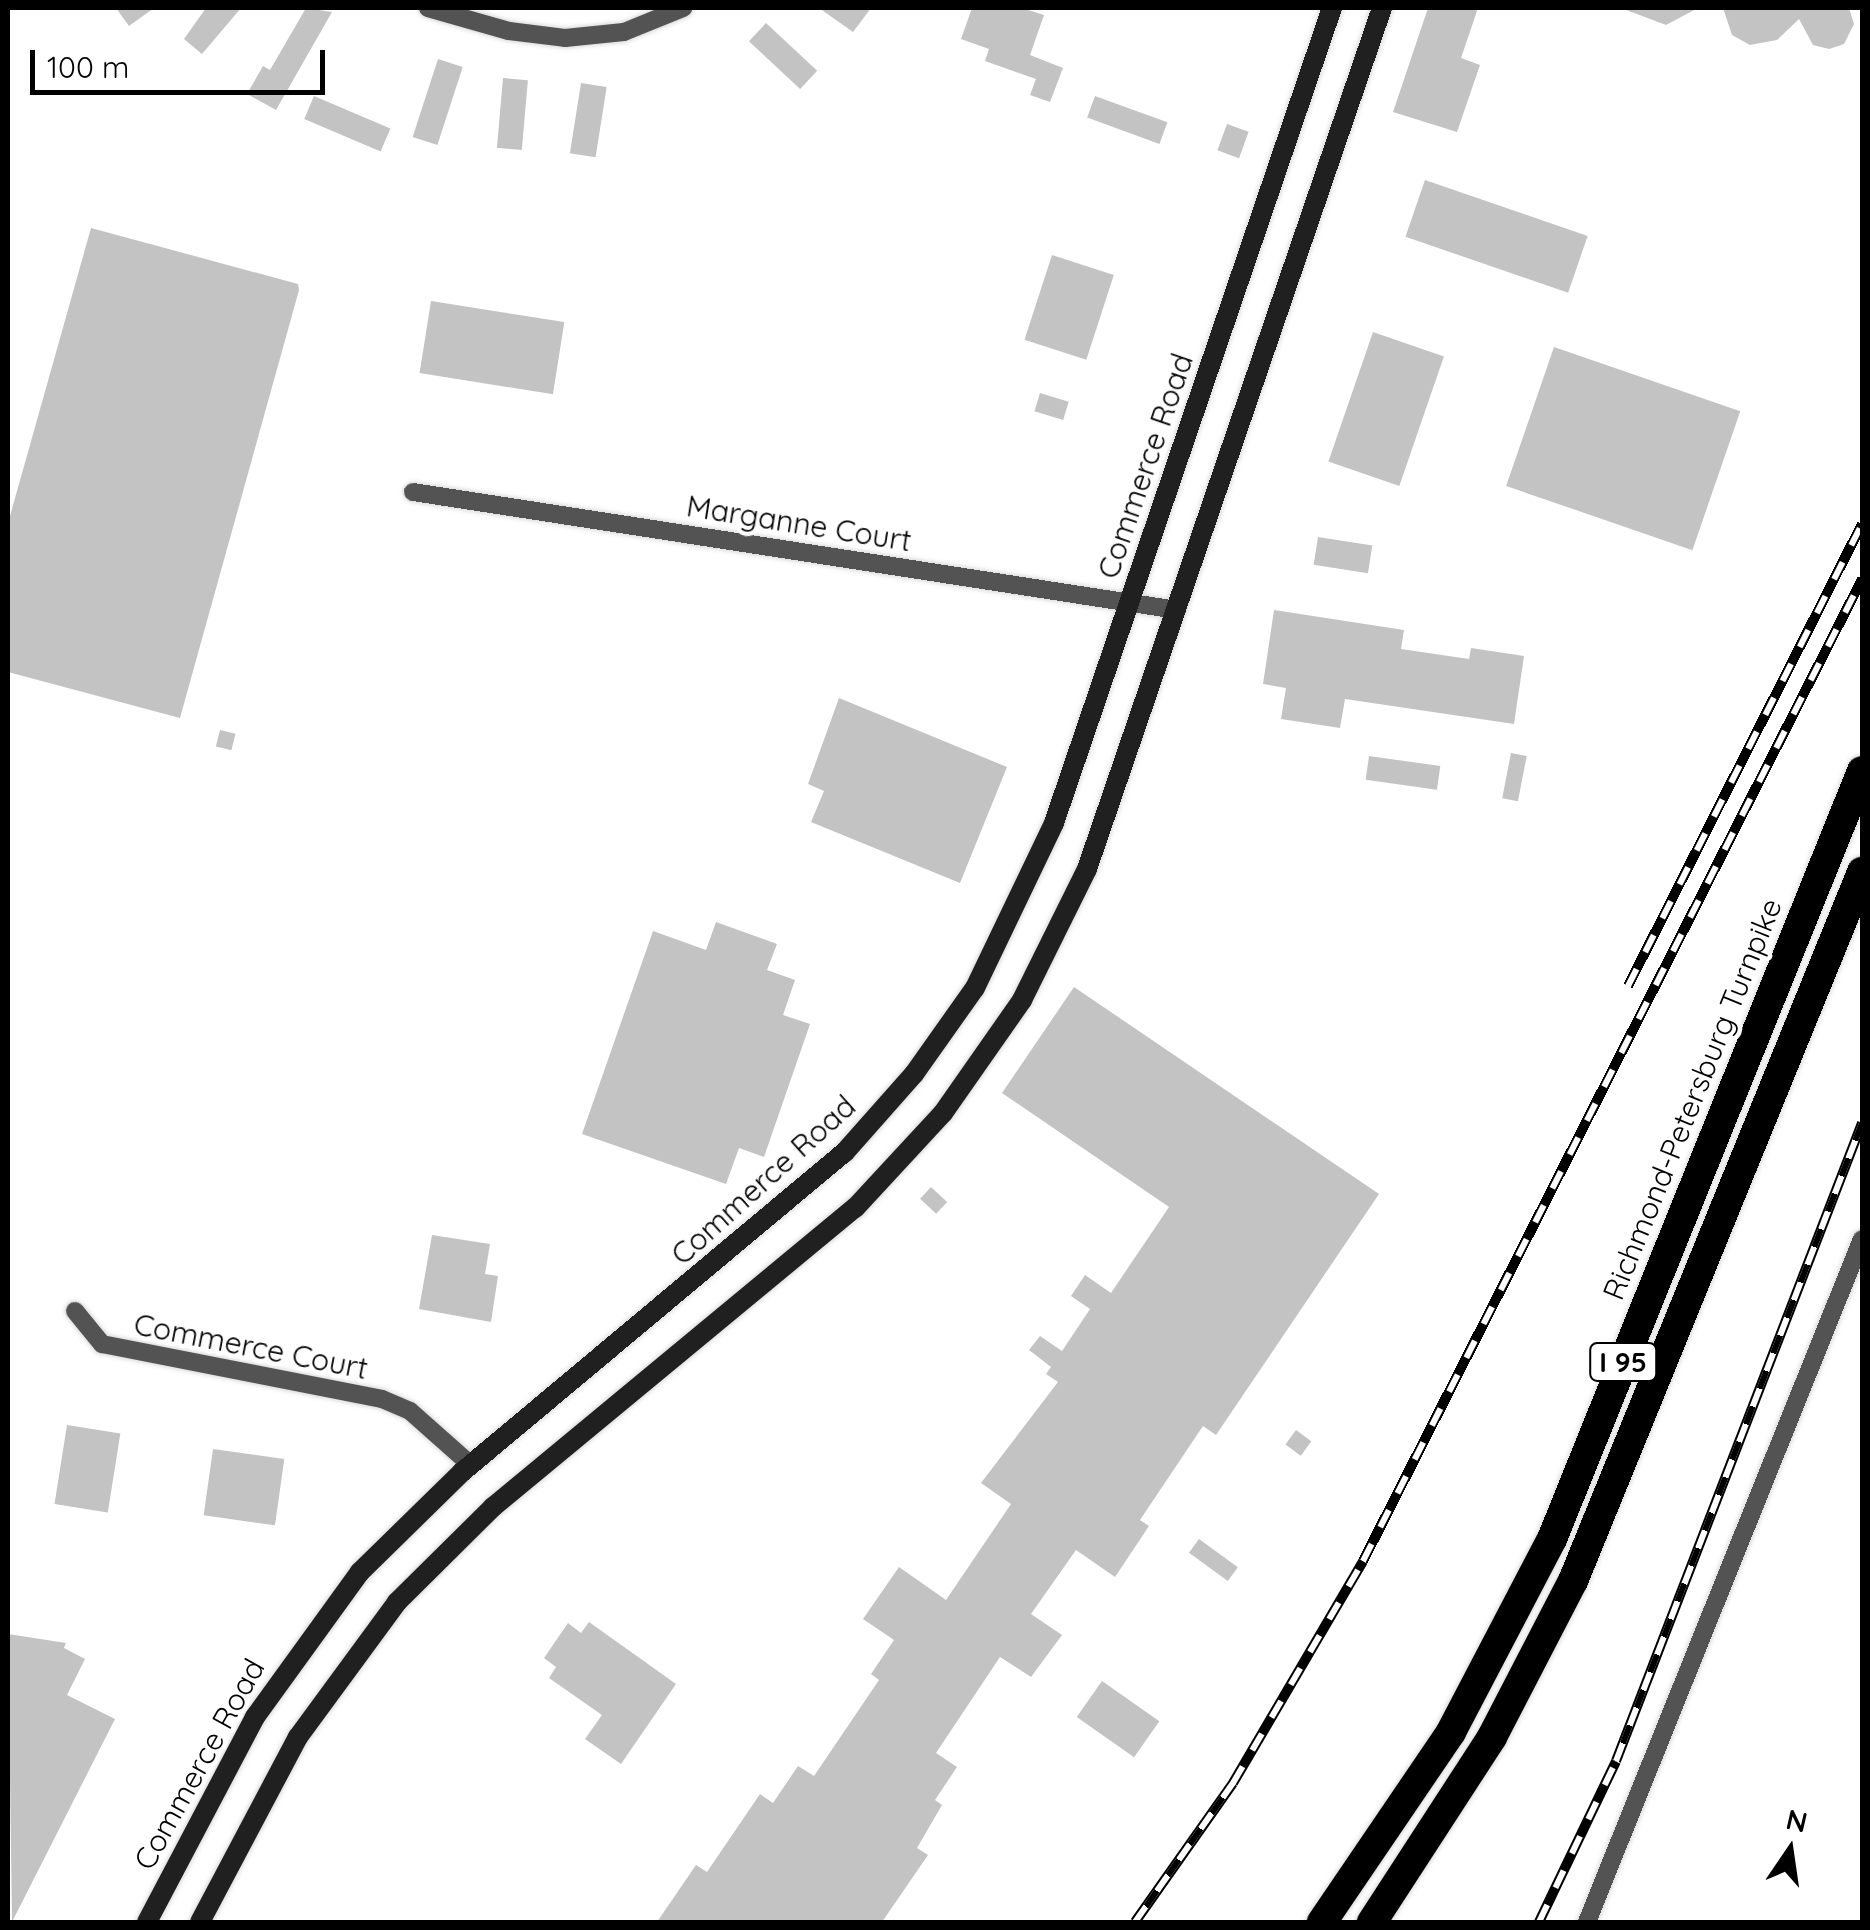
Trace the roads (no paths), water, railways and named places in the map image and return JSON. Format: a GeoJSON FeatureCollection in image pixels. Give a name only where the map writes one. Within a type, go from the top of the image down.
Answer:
{"type":"FeatureCollection","features":[{"type":"Feature","properties":{"kind":"highway","name":"Richmond-Petersburg Turnpike"},"geometry":{"type":"LineString","coordinates":[[1322,1922],[1451,1732],[1552,1539],[1862,771]]}},
{"type":"Feature","properties":{"kind":"highway","name":"I 95"},"geometry":{"type":"LineString","coordinates":[[1372,1922],[1492,1737],[1574,1581],[1862,872]]}},
{"type":"Feature","properties":{"kind":"main road","name":"Commerce Road"},"geometry":{"type":"LineString","coordinates":[[147,1922],[237,1748],[294,1657],[360,1572],[471,1464],[792,1202],[914,1074],[975,988],[1025,894],[1130,602],[1332,8]]}},
{"type":"Feature","properties":{"kind":"main road"},"geometry":{"type":"LineString","coordinates":[[200,1922],[298,1737],[397,1602],[493,1507],[844,1218],[916,1145],[970,1078],[1022,1000],[1074,902],[1382,8]]}},
{"type":"Feature","properties":{"kind":"street"},"geometry":{"type":"LineString","coordinates":[[428,8],[508,31],[566,38],[624,32],[681,9]]}},
{"type":"Feature","properties":{"kind":"street","name":"Marganne Court"},"geometry":{"type":"LineString","coordinates":[[413,492],[1177,610]]}},
{"type":"Feature","properties":{"kind":"street"},"geometry":{"type":"LineString","coordinates":[[1587,1922],[1862,1239]]}},
{"type":"Feature","properties":{"kind":"street","name":"Commerce Court"},"geometry":{"type":"LineString","coordinates":[[75,1311],[102,1344],[382,1400],[410,1411],[471,1464]]}},
{"type":"Feature","properties":{"kind":"railway"},"geometry":{"type":"LineString","coordinates":[[1628,986],[1862,524]]}},
{"type":"Feature","properties":{"kind":"railway"},"geometry":{"type":"LineString","coordinates":[[1135,1922],[1233,1783],[1363,1561],[1862,579]]}},
{"type":"Feature","properties":{"kind":"railway"},"geometry":{"type":"LineString","coordinates":[[1539,1922],[1616,1761],[1862,1123]]}}]}
